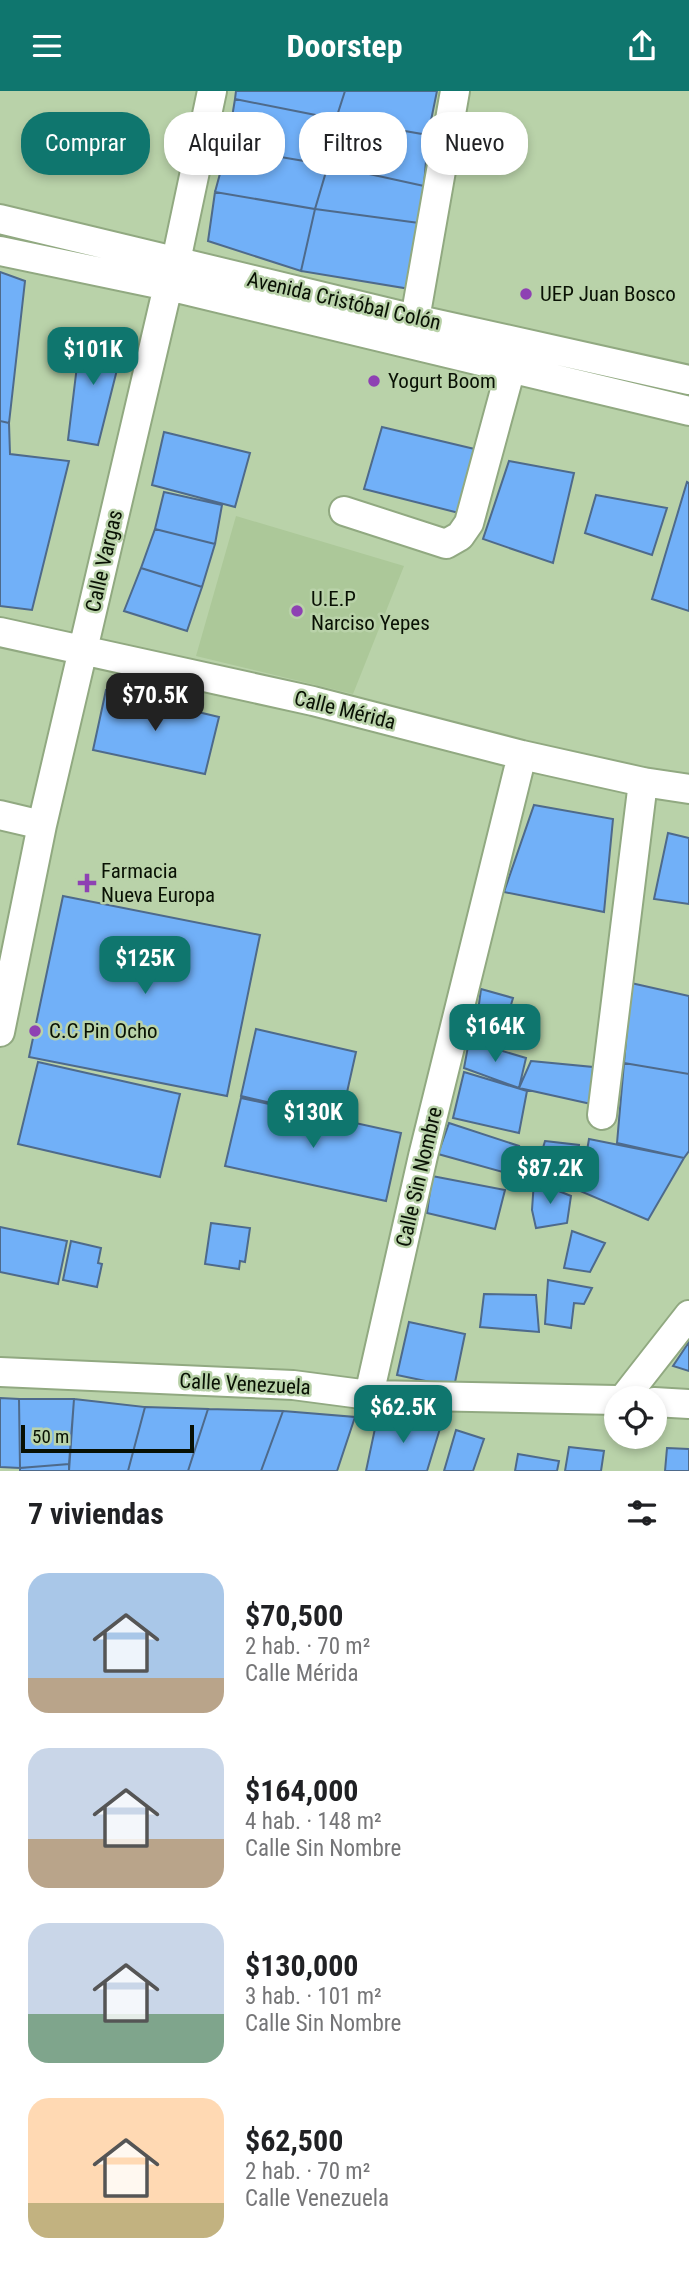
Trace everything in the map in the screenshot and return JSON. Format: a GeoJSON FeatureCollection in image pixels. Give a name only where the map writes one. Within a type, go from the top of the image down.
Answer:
{"type":"FeatureCollection","features":[{"type":"Feature","properties":{"kind":"street","name":"Calle Vargas"},"geometry":{"type":"LineString","coordinates":[[0,1032],[3,1003],[42,825],[212,91]]}},
{"type":"Feature","properties":{"kind":"street"},"geometry":{"type":"LineString","coordinates":[[415,319],[456,91]]}},
{"type":"Feature","properties":{"kind":"street","name":"Avenida Cristóbal Colón"},"geometry":{"type":"LineString","coordinates":[[0,219],[172,273],[511,368],[689,411]]}},
{"type":"Feature","properties":{"kind":"street","name":"Avenida Cristóbal Colón"},"geometry":{"type":"LineString","coordinates":[[0,251],[172,273],[415,319],[689,380]]}},
{"type":"Feature","properties":{"kind":"street"},"geometry":{"type":"LineString","coordinates":[[344,511],[446,544],[460,536],[469,523],[511,368]]}},
{"type":"Feature","properties":{"kind":"street","name":"Calle Mérida"},"geometry":{"type":"LineString","coordinates":[[0,632],[313,701],[522,755],[643,782],[689,789]]}},
{"type":"Feature","properties":{"kind":"street","name":"Calle Sin Nombre"},"geometry":{"type":"LineString","coordinates":[[369,1395],[423,1156],[522,755]]}},
{"type":"Feature","properties":{"kind":"street"},"geometry":{"type":"LineString","coordinates":[[602,1115],[643,782]]}},
{"type":"Feature","properties":{"kind":"street"},"geometry":{"type":"LineString","coordinates":[[0,815],[42,825]]}},
{"type":"Feature","properties":{"kind":"street"},"geometry":{"type":"LineString","coordinates":[[633,1386],[689,1315]]}},
{"type":"Feature","properties":{"kind":"street","name":"Calle Venezuela"},"geometry":{"type":"LineString","coordinates":[[0,1373],[293,1385],[369,1395],[604,1400]]}},
{"type":"Feature","properties":{"kind":"street"},"geometry":{"type":"LineString","coordinates":[[667,1403],[689,1405]]}},
{"type":"Feature","properties":{"kind":"shaded area","name":"U.E.P Narciso Yepes"},"geometry":{"type":"Polygon","coordinates":[[[236,516],[404,566],[353,694],[196,656],[236,516]]]}},
{"type":"Feature","properties":{"kind":"building"},"geometry":{"type":"Polygon","coordinates":[[[236,91],[345,91],[338,112],[301,112],[235,99],[236,91]]]}},
{"type":"Feature","properties":{"kind":"building"},"geometry":{"type":"Polygon","coordinates":[[[345,91],[437,91],[433,112],[421,112],[421,134],[407,131],[407,112],[338,112],[345,91]]]}},
{"type":"Feature","properties":{"kind":"building"},"geometry":{"type":"Polygon","coordinates":[[[235,99],[301,112],[299,160],[285,158],[285,112],[233,112],[235,99]]]}},
{"type":"Feature","properties":{"kind":"building"},"geometry":{"type":"Polygon","coordinates":[[[407,131],[421,134],[421,175],[425,175],[424,186],[374,175],[407,175],[407,131]]]}},
{"type":"Feature","properties":{"kind":"building"},"geometry":{"type":"Polygon","coordinates":[[[285,158],[299,160],[299,175],[325,175],[315,209],[215,192],[220,175],[285,175],[285,158]]]}},
{"type":"Feature","properties":{"kind":"building"},"geometry":{"type":"Polygon","coordinates":[[[325,175],[374,175],[424,186],[419,223],[315,209],[325,175]]]}},
{"type":"Feature","properties":{"kind":"building"},"geometry":{"type":"Polygon","coordinates":[[[215,192],[315,209],[301,271],[208,241],[215,192]]]}},
{"type":"Feature","properties":{"kind":"building"},"geometry":{"type":"Polygon","coordinates":[[[315,209],[419,223],[410,289],[301,271],[315,209]]]}},
{"type":"Feature","properties":{"kind":"building"},"geometry":{"type":"Polygon","coordinates":[[[0,272],[25,281],[9,423],[0,421],[0,272]]]}},
{"type":"Feature","properties":{"kind":"building"},"geometry":{"type":"Polygon","coordinates":[[[81,333],[124,342],[98,445],[68,440],[81,333]]]}},
{"type":"Feature","properties":{"kind":"building"},"geometry":{"type":"Polygon","coordinates":[[[0,421],[9,423],[10,454],[69,461],[32,610],[0,606],[0,421]]]}},
{"type":"Feature","properties":{"kind":"building"},"geometry":{"type":"Polygon","coordinates":[[[382,427],[483,451],[463,514],[364,489],[382,427]]]}},
{"type":"Feature","properties":{"kind":"building"},"geometry":{"type":"Polygon","coordinates":[[[164,432],[250,453],[235,507],[152,485],[164,432]]]}},
{"type":"Feature","properties":{"kind":"building"},"geometry":{"type":"Polygon","coordinates":[[[509,461],[574,473],[553,563],[483,539],[509,461]]]}},
{"type":"Feature","properties":{"kind":"building"},"geometry":{"type":"Polygon","coordinates":[[[687,482],[689,483],[689,611],[652,599],[687,482]]]}},
{"type":"Feature","properties":{"kind":"building"},"geometry":{"type":"Polygon","coordinates":[[[164,492],[222,505],[215,544],[155,529],[164,492]]]}},
{"type":"Feature","properties":{"kind":"building"},"geometry":{"type":"Polygon","coordinates":[[[596,495],[667,508],[652,555],[585,533],[596,495]]]}},
{"type":"Feature","properties":{"kind":"building"},"geometry":{"type":"Polygon","coordinates":[[[155,529],[215,544],[202,587],[141,568],[155,529]]]}},
{"type":"Feature","properties":{"kind":"building"},"geometry":{"type":"Polygon","coordinates":[[[141,568],[202,587],[187,631],[124,611],[141,568]]]}},
{"type":"Feature","properties":{"kind":"building"},"geometry":{"type":"Polygon","coordinates":[[[106,690],[219,717],[205,774],[93,750],[106,690]]]}},
{"type":"Feature","properties":{"kind":"building"},"geometry":{"type":"Polygon","coordinates":[[[534,805],[613,819],[604,912],[504,892],[534,805]]]}},
{"type":"Feature","properties":{"kind":"building"},"geometry":{"type":"Polygon","coordinates":[[[668,833],[689,838],[689,904],[654,899],[668,833]]]}},
{"type":"Feature","properties":{"kind":"building"},"geometry":{"type":"Polygon","coordinates":[[[63,896],[260,935],[227,1096],[29,1057],[63,896]]]}},
{"type":"Feature","properties":{"kind":"building"},"geometry":{"type":"Polygon","coordinates":[[[631,983],[689,996],[689,1074],[624,1063],[631,983]]]}},
{"type":"Feature","properties":{"kind":"building"},"geometry":{"type":"Polygon","coordinates":[[[481,989],[513,998],[504,1029],[477,1019],[481,989]]]}},
{"type":"Feature","properties":{"kind":"building"},"geometry":{"type":"Polygon","coordinates":[[[256,1029],[356,1052],[341,1119],[241,1096],[256,1029]]]}},
{"type":"Feature","properties":{"kind":"building"},"geometry":{"type":"Polygon","coordinates":[[[469,1041],[526,1058],[519,1088],[464,1068],[469,1041]]]}},
{"type":"Feature","properties":{"kind":"building"},"geometry":{"type":"Polygon","coordinates":[[[531,1061],[593,1067],[591,1104],[519,1088],[531,1061]]]}},
{"type":"Feature","properties":{"kind":"building"},"geometry":{"type":"Polygon","coordinates":[[[38,1062],[180,1094],[160,1177],[18,1144],[38,1062]]]}},
{"type":"Feature","properties":{"kind":"building"},"geometry":{"type":"Polygon","coordinates":[[[624,1063],[689,1074],[689,1151],[684,1158],[617,1143],[624,1063]]]}},
{"type":"Feature","properties":{"kind":"building"},"geometry":{"type":"Polygon","coordinates":[[[464,1072],[527,1091],[519,1133],[453,1118],[464,1072]]]}},
{"type":"Feature","properties":{"kind":"building"},"geometry":{"type":"Polygon","coordinates":[[[241,1098],[401,1133],[386,1201],[225,1166],[241,1098]]]}},
{"type":"Feature","properties":{"kind":"building"},"geometry":{"type":"Polygon","coordinates":[[[449,1123],[519,1146],[510,1174],[438,1154],[449,1123]]]}},
{"type":"Feature","properties":{"kind":"building"},"geometry":{"type":"Polygon","coordinates":[[[589,1139],[684,1158],[648,1220],[580,1191],[589,1139]]]}},
{"type":"Feature","properties":{"kind":"building"},"geometry":{"type":"Polygon","coordinates":[[[545,1141],[579,1145],[577,1165],[561,1164],[558,1175],[537,1168],[545,1141]]]}},
{"type":"Feature","properties":{"kind":"building"},"geometry":{"type":"Polygon","coordinates":[[[432,1176],[505,1190],[495,1229],[427,1213],[432,1176]]]}},
{"type":"Feature","properties":{"kind":"building"},"geometry":{"type":"Polygon","coordinates":[[[534,1181],[571,1196],[567,1223],[536,1228],[532,1210],[534,1181]]]}},
{"type":"Feature","properties":{"kind":"building"},"geometry":{"type":"Polygon","coordinates":[[[211,1223],[250,1228],[245,1262],[240,1261],[239,1269],[205,1264],[211,1223]]]}},
{"type":"Feature","properties":{"kind":"building"},"geometry":{"type":"Polygon","coordinates":[[[0,1227],[67,1241],[58,1284],[0,1272],[0,1227]]]}},
{"type":"Feature","properties":{"kind":"building"},"geometry":{"type":"Polygon","coordinates":[[[572,1231],[605,1243],[590,1272],[564,1268],[572,1231]]]}},
{"type":"Feature","properties":{"kind":"building"},"geometry":{"type":"Polygon","coordinates":[[[71,1241],[101,1248],[98,1263],[102,1264],[97,1287],[63,1280],[71,1241]]]}},
{"type":"Feature","properties":{"kind":"building"},"geometry":{"type":"Polygon","coordinates":[[[548,1280],[592,1288],[584,1304],[574,1303],[571,1328],[545,1324],[548,1280]]]}},
{"type":"Feature","properties":{"kind":"building"},"geometry":{"type":"Polygon","coordinates":[[[484,1294],[536,1295],[539,1332],[480,1327],[484,1294]]]}},
{"type":"Feature","properties":{"kind":"building"},"geometry":{"type":"Polygon","coordinates":[[[409,1322],[465,1334],[454,1387],[397,1375],[409,1322]]]}},
{"type":"Feature","properties":{"kind":"building"},"geometry":{"type":"Polygon","coordinates":[[[689,1342],[689,1371],[673,1366],[689,1342]]]}},
{"type":"Feature","properties":{"kind":"building"},"geometry":{"type":"Polygon","coordinates":[[[0,1398],[19,1399],[20,1468],[0,1467],[0,1398]]]}},
{"type":"Feature","properties":{"kind":"building"},"geometry":{"type":"Polygon","coordinates":[[[19,1399],[74,1399],[69,1464],[20,1468],[19,1399]]]}},
{"type":"Feature","properties":{"kind":"building"},"geometry":{"type":"Polygon","coordinates":[[[74,1399],[145,1407],[128,1471],[69,1471],[74,1399]]]}},
{"type":"Feature","properties":{"kind":"building"},"geometry":{"type":"Polygon","coordinates":[[[145,1407],[208,1409],[188,1471],[128,1471],[145,1407]]]}},
{"type":"Feature","properties":{"kind":"building"},"geometry":{"type":"Polygon","coordinates":[[[208,1409],[283,1411],[261,1471],[188,1471],[208,1409]]]}},
{"type":"Feature","properties":{"kind":"building"},"geometry":{"type":"Polygon","coordinates":[[[283,1411],[355,1417],[337,1471],[261,1471],[283,1411]]]}},
{"type":"Feature","properties":{"kind":"building"},"geometry":{"type":"Polygon","coordinates":[[[377,1419],[442,1422],[427,1471],[366,1471],[377,1419]]]}},
{"type":"Feature","properties":{"kind":"building"},"geometry":{"type":"Polygon","coordinates":[[[456,1430],[484,1439],[473,1471],[444,1471],[456,1430]]]}},
{"type":"Feature","properties":{"kind":"building"},"geometry":{"type":"Polygon","coordinates":[[[569,1447],[604,1451],[601,1471],[565,1471],[569,1447]]]}},
{"type":"Feature","properties":{"kind":"building"},"geometry":{"type":"Polygon","coordinates":[[[667,1448],[689,1449],[689,1471],[665,1471],[667,1448]]]}},
{"type":"Feature","properties":{"kind":"building"},"geometry":{"type":"Polygon","coordinates":[[[518,1454],[559,1461],[557,1471],[515,1471],[518,1454]]]}},
{"type":"Feature","properties":{"kind":"building"},"geometry":{"type":"Polygon","coordinates":[[[69,1464],[69,1471],[20,1471],[20,1468],[69,1464]]]}},
{"type":"Feature","properties":{"kind":"place","name":"UEP Juan Bosco"},"geometry":{"type":"Point","coordinates":[526,294]}},
{"type":"Feature","properties":{"kind":"place","name":"Yogurt Boom"},"geometry":{"type":"Point","coordinates":[374,381]}},
{"type":"Feature","properties":{"kind":"place","name":"U.E.P Narciso Yepes"},"geometry":{"type":"Point","coordinates":[297,611]}},
{"type":"Feature","properties":{"kind":"place","name":"Farmacia Nueva Europa"},"geometry":{"type":"Point","coordinates":[87,883]}},
{"type":"Feature","properties":{"kind":"place","name":"C.C Pin Ocho"},"geometry":{"type":"Point","coordinates":[35,1031]}}]}
